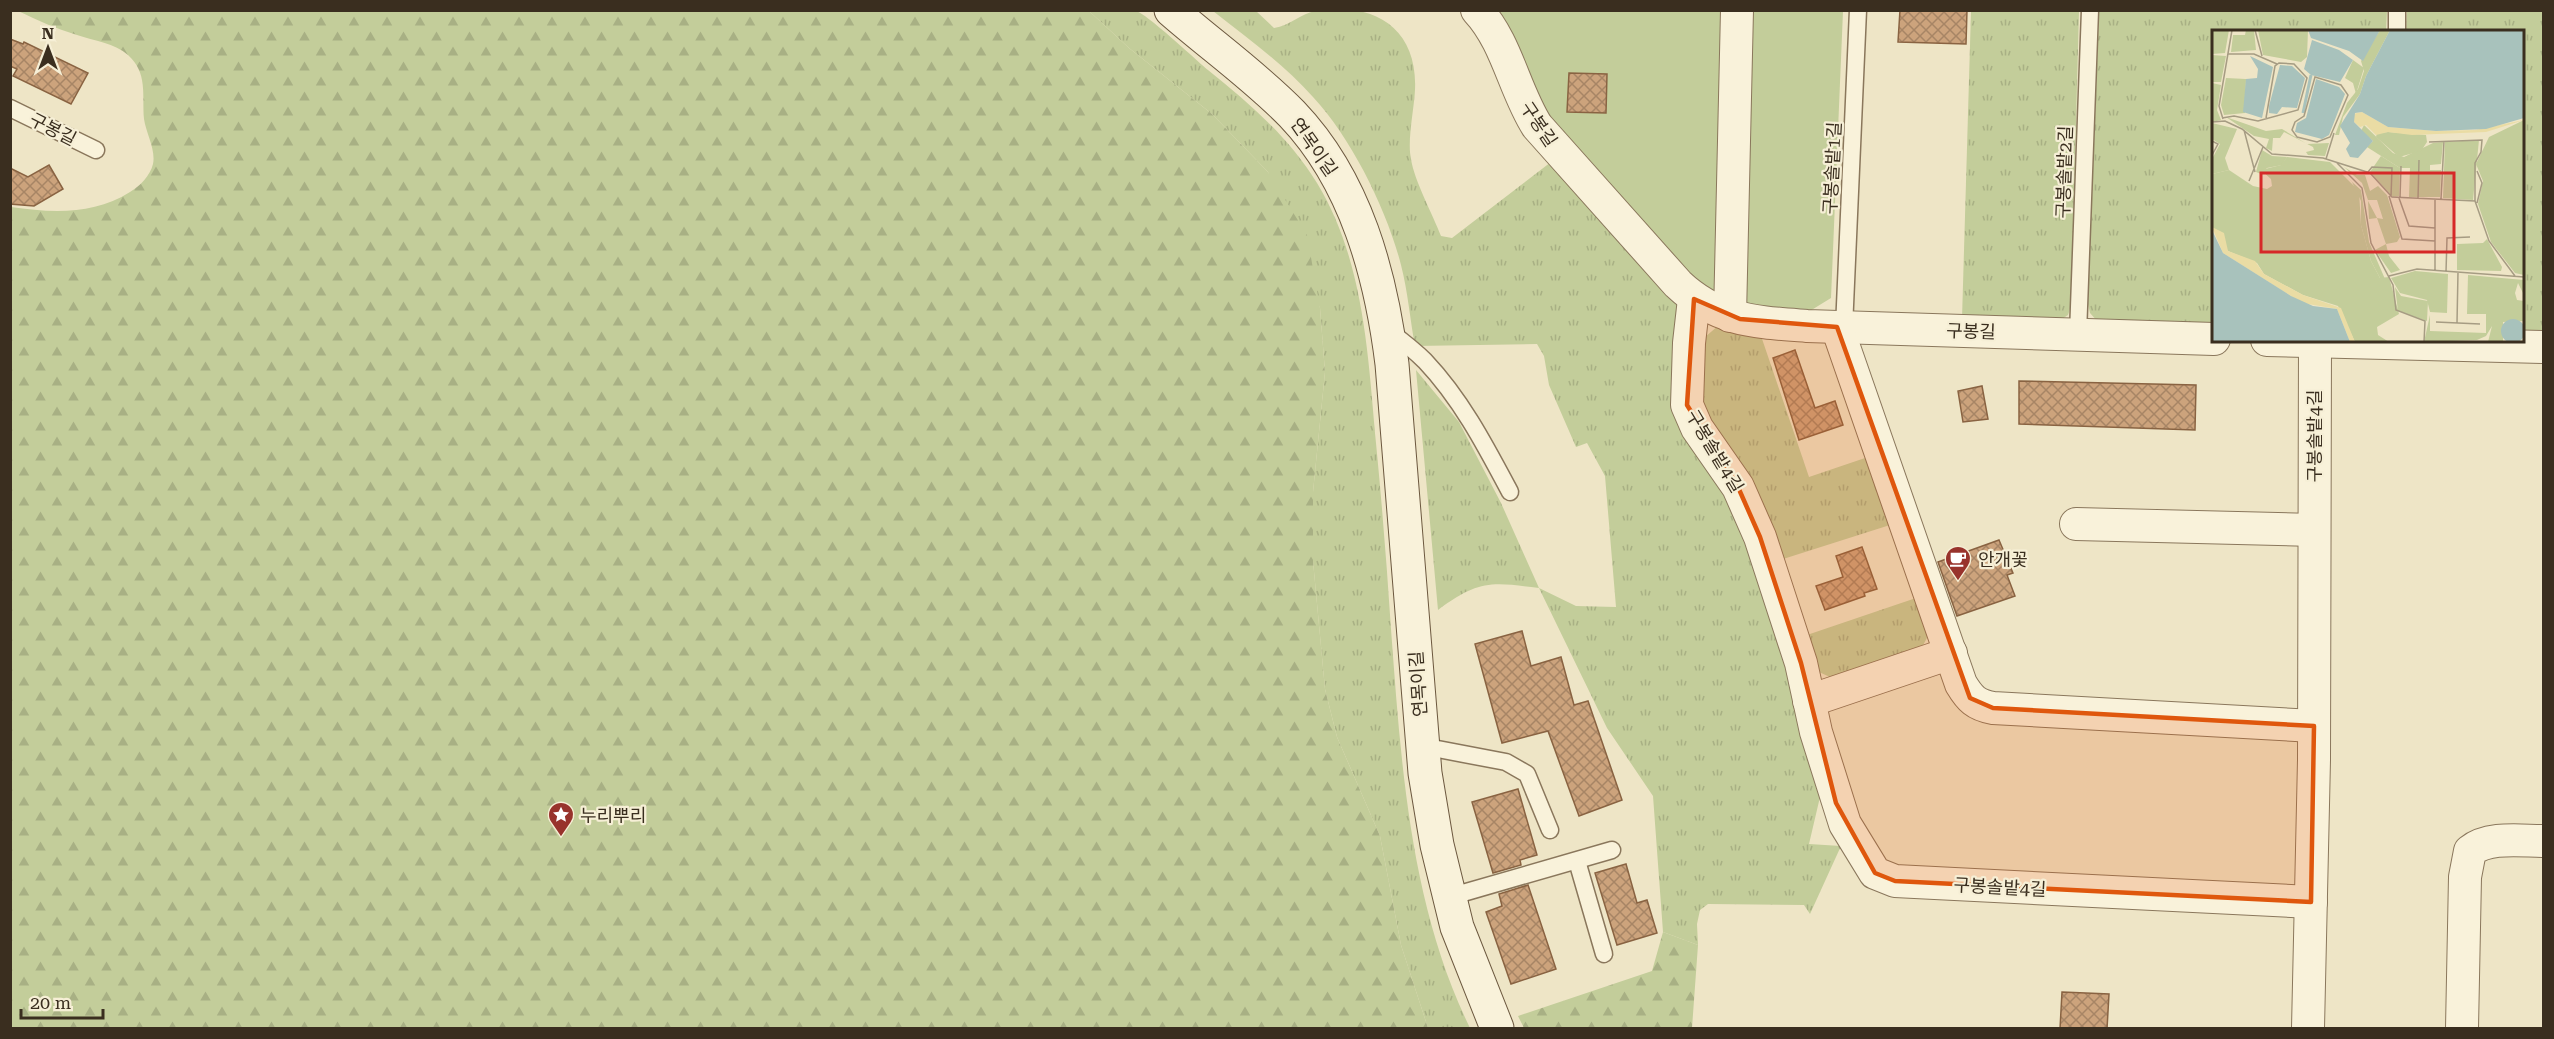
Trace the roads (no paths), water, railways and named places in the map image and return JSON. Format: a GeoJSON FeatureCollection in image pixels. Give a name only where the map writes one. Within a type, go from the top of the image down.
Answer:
{"type":"FeatureCollection","features":[{"type":"Feature","properties":{"kind":"street","name":"연목이길"},"geometry":{"type":"LineString","coordinates":[[1171,10],[1274,96],[1294,116],[1329,165],[1361,228],[1372,260],[1388,329],[1405,513],[1422,746],[1435,834],[1449,897],[1470,964],[1497,1029]]}},
{"type":"Feature","properties":{"kind":"street","name":"구봉길"},"geometry":{"type":"LineString","coordinates":[[1477,10],[1488,22],[1498,41],[1524,107],[1537,126],[1624,226],[1694,299],[1730,316],[1771,323],[1840,327],[2212,339]]}},
{"type":"Feature","properties":{"kind":"street"},"geometry":{"type":"LineString","coordinates":[[1730,316],[1737,10]]}},
{"type":"Feature","properties":{"kind":"street","name":"구봉솔밭4길"},"geometry":{"type":"LineString","coordinates":[[1694,299],[1689,343],[1687,405],[1697,428],[1738,487],[1760,537],[1801,663],[1809,701],[1841,814],[1868,864],[1883,877],[1895,881],[2311,902]]}},
{"type":"Feature","properties":{"kind":"street"},"geometry":{"type":"LineString","coordinates":[[1840,327],[1961,684],[1970,698],[1980,706],[2314,726]]}},
{"type":"Feature","properties":{"kind":"street","name":"구봉솔밭4길"},"geometry":{"type":"LineString","coordinates":[[2308,1029],[2314,726],[2314,342]]}},
{"type":"Feature","properties":{"kind":"street"},"geometry":{"type":"LineString","coordinates":[[2389,342],[2544,347]]}},
{"type":"Feature","properties":{"kind":"street"},"geometry":{"type":"LineString","coordinates":[[2076,524],[2314,530]]}},
{"type":"Feature","properties":{"kind":"street"},"geometry":{"type":"LineString","coordinates":[[1809,701],[1951,653]]}},
{"type":"Feature","properties":{"kind":"street"},"geometry":{"type":"LineString","coordinates":[[2462,1029],[2465,877],[2470,851],[2478,845],[2492,842],[2544,841]]}},
{"type":"Feature","properties":{"kind":"lane","name":"구봉솔밭1길"},"geometry":{"type":"LineString","coordinates":[[1840,327],[1858,10]]}},
{"type":"Feature","properties":{"kind":"lane","name":"구봉솔밭2길"},"geometry":{"type":"LineString","coordinates":[[2078,334],[2090,10]]}},
{"type":"Feature","properties":{"kind":"lane"},"geometry":{"type":"LineString","coordinates":[[2397,10],[2397,30]]}},
{"type":"Feature","properties":{"kind":"lane","name":"구봉길"},"geometry":{"type":"LineString","coordinates":[[10,108],[96,150]]}},
{"type":"Feature","properties":{"kind":"lane"},"geometry":{"type":"LineString","coordinates":[[1388,329],[1423,359],[1447,387],[1471,420],[1510,492]]}},
{"type":"Feature","properties":{"kind":"lane"},"geometry":{"type":"LineString","coordinates":[[1422,746],[1506,762],[1527,774],[1550,830]]}},
{"type":"Feature","properties":{"kind":"lane"},"geometry":{"type":"LineString","coordinates":[[1449,897],[1612,850]]}},
{"type":"Feature","properties":{"kind":"lane"},"geometry":{"type":"LineString","coordinates":[[1577,861],[1604,954]]}},
{"type":"Feature","properties":{"kind":"place","name":"안개꽃"},"geometry":{"type":"Point","coordinates":[1958,582]}},
{"type":"Feature","properties":{"kind":"place","name":"누리뿌리"},"geometry":{"type":"Point","coordinates":[561,838]}}]}
